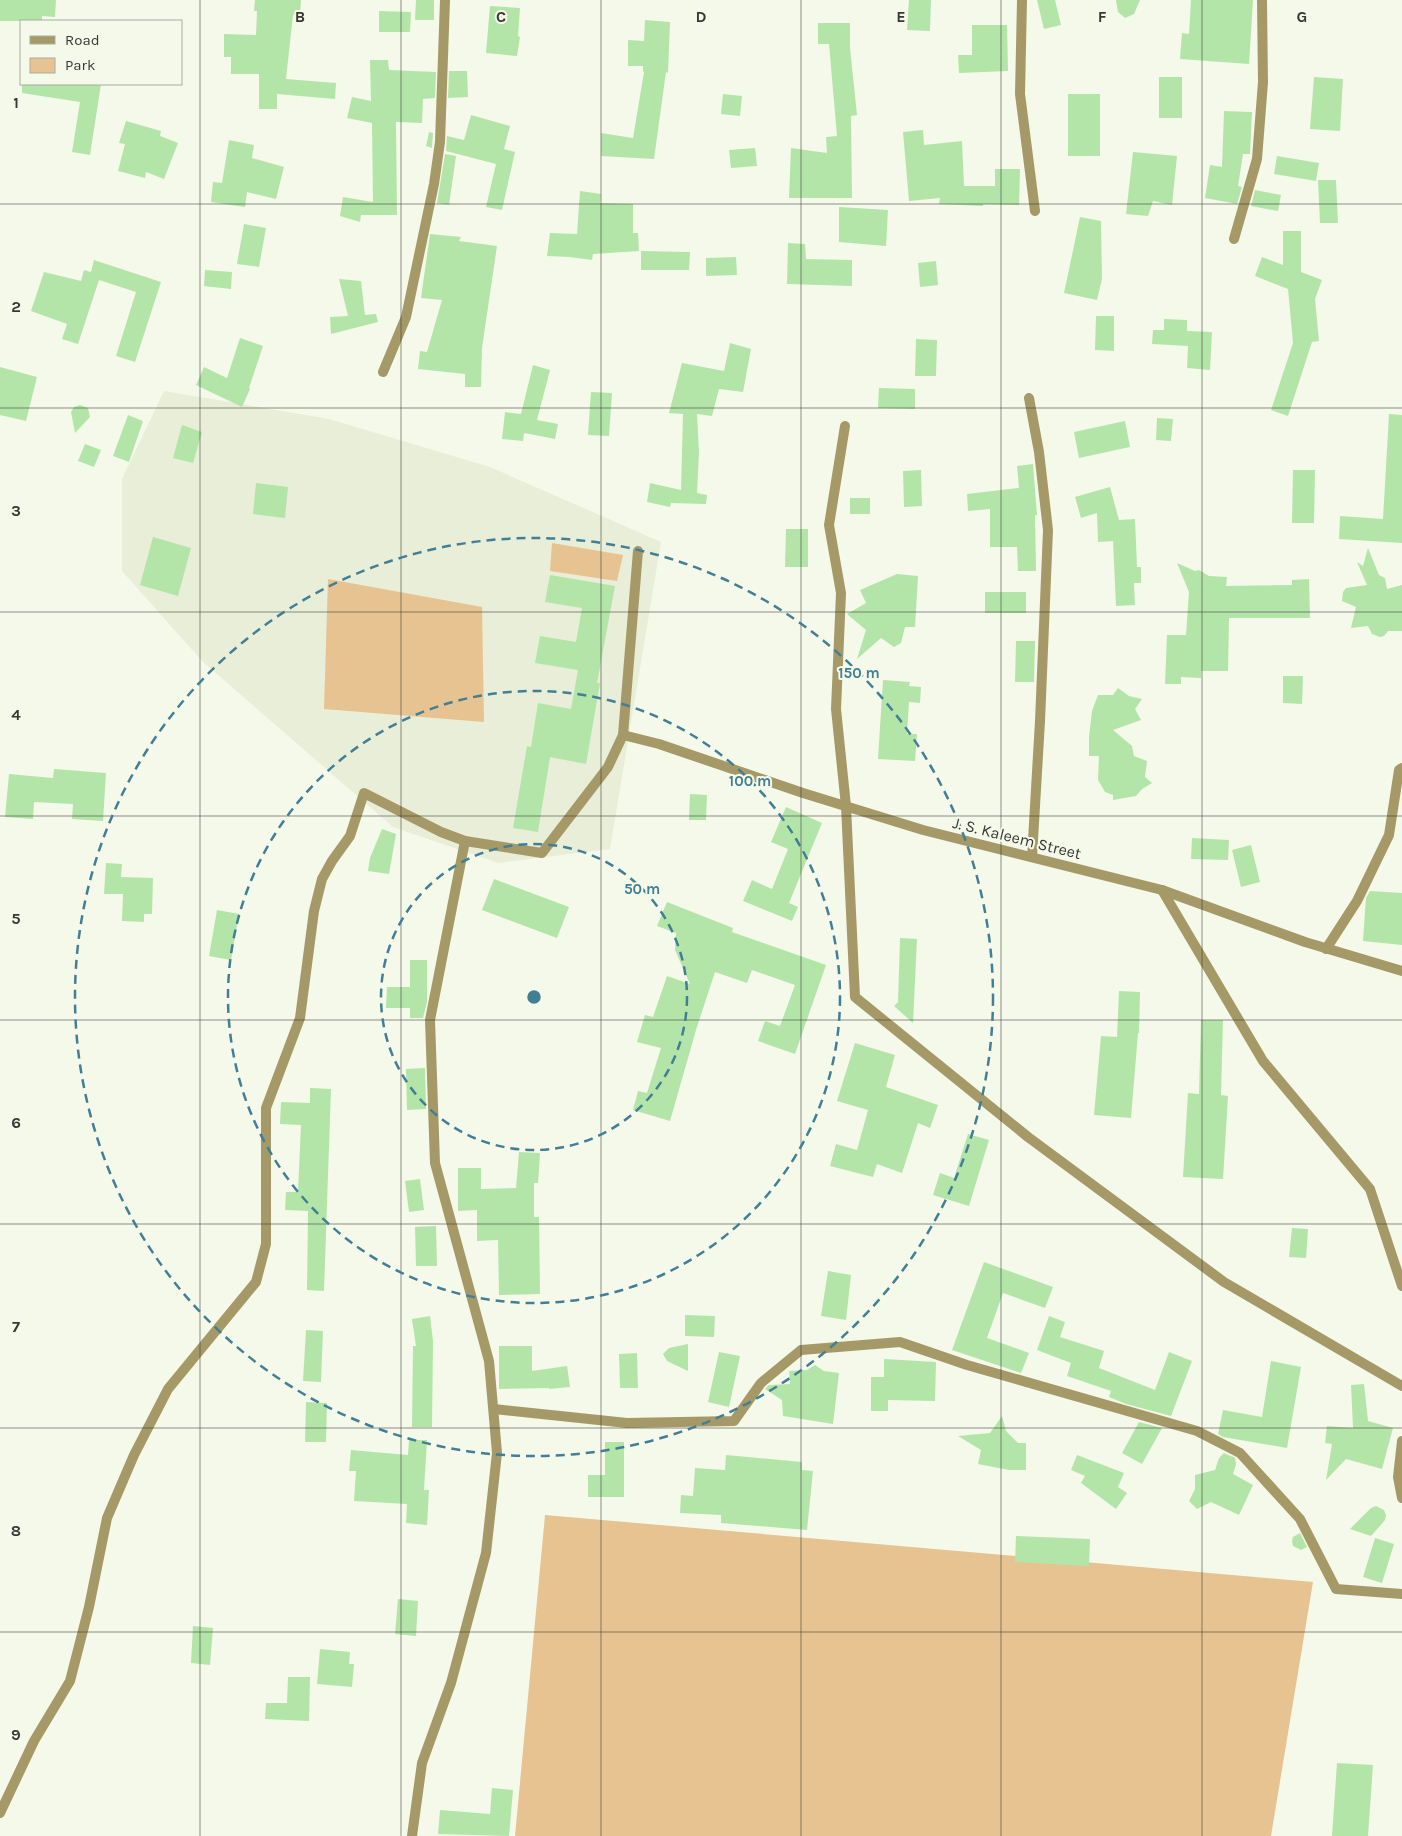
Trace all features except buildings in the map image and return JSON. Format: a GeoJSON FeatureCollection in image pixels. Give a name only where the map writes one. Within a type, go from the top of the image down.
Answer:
{"type":"FeatureCollection","features":[{"type":"Feature","properties":{"kind":"street"},"geometry":{"type":"LineString","coordinates":[[383,372],[406,317],[434,184],[440,142],[445,0]]}},
{"type":"Feature","properties":{"kind":"street"},"geometry":{"type":"LineString","coordinates":[[1022,0],[1020,94],[1035,211]]}},
{"type":"Feature","properties":{"kind":"street"},"geometry":{"type":"LineString","coordinates":[[1234,239],[1257,159],[1263,82],[1262,0]]}},
{"type":"Feature","properties":{"kind":"street"},"geometry":{"type":"LineString","coordinates":[[1030,398],[1039,452],[1048,530],[1032,857]]}},
{"type":"Feature","properties":{"kind":"street"},"geometry":{"type":"LineString","coordinates":[[845,426],[829,525],[841,593],[836,709],[846,806],[855,997],[1028,1138],[1224,1282],[1402,1386]]}},
{"type":"Feature","properties":{"kind":"street"},"geometry":{"type":"LineString","coordinates":[[0,1813],[34,1741],[70,1681],[90,1607],[107,1518],[134,1455],[168,1389],[256,1282],[266,1244],[266,1108],[300,1018],[314,911],[322,879],[350,836],[364,793],[441,832],[465,841],[542,853],[608,767],[624,735],[638,551]]}},
{"type":"Feature","properties":{"kind":"street","name":"J. S. Kaleem Street"},"geometry":{"type":"LineString","coordinates":[[624,735],[659,744],[922,830],[1162,890],[1306,942],[1402,970]]}},
{"type":"Feature","properties":{"kind":"street"},"geometry":{"type":"LineString","coordinates":[[1326,948],[1357,901],[1389,835],[1399,770],[1402,768]]}},
{"type":"Feature","properties":{"kind":"street"},"geometry":{"type":"LineString","coordinates":[[412,1836],[422,1763],[451,1683],[486,1553],[497,1453],[490,1361],[435,1163],[430,1020],[465,841]]}},
{"type":"Feature","properties":{"kind":"street"},"geometry":{"type":"LineString","coordinates":[[1162,890],[1263,1061],[1370,1190],[1402,1286]]}},
{"type":"Feature","properties":{"kind":"street"},"geometry":{"type":"LineString","coordinates":[[494,1409],[627,1423],[734,1420],[761,1383],[801,1350],[900,1342],[967,1365],[1198,1431],[1240,1453],[1300,1519],[1336,1588],[1402,1594]]}},
{"type":"Feature","properties":{"kind":"street"},"geometry":{"type":"LineString","coordinates":[[1402,1441],[1398,1477],[1402,1498]]}},
{"type":"Feature","properties":{"kind":"shaded area"},"geometry":{"type":"Polygon","coordinates":[[[164,391],[329,419],[490,467],[661,542],[610,849],[498,863],[393,827],[202,661],[122,571],[122,479],[164,391]]]}},
{"type":"Feature","properties":{"kind":"green space"},"geometry":{"type":"Polygon","coordinates":[[[552,543],[623,555],[617,581],[550,571],[552,543]]]}},
{"type":"Feature","properties":{"kind":"green space"},"geometry":{"type":"Polygon","coordinates":[[[328,579],[482,607],[484,722],[324,709],[328,579]]]}},
{"type":"Feature","properties":{"kind":"green space"},"geometry":{"type":"Polygon","coordinates":[[[545,1515],[1313,1582],[1271,1836],[515,1836],[545,1515]]]}}]}
